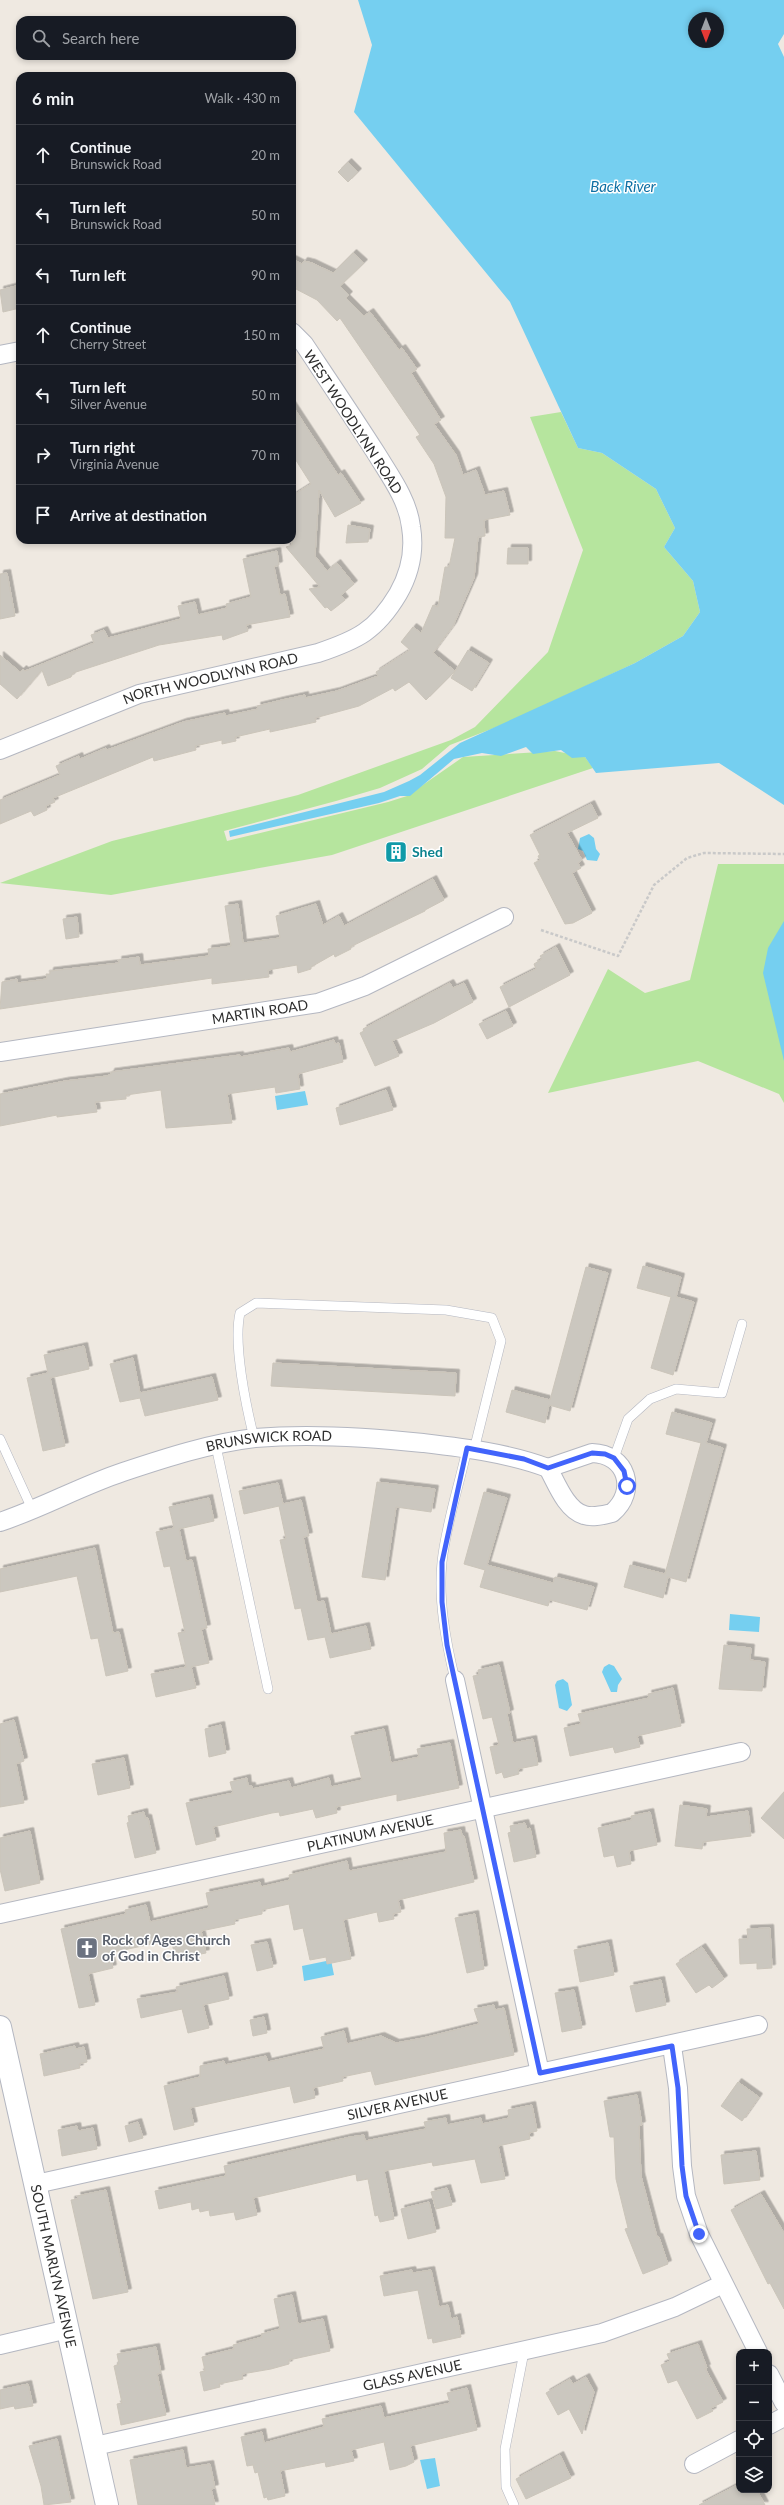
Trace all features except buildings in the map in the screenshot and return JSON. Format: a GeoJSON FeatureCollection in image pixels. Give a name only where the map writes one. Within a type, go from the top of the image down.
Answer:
{"type":"FeatureCollection","features":[{"type":"Feature","properties":{"kind":"street","name":"WEST WOODLYNN ROAD"},"geometry":{"type":"LineString","coordinates":[[296,336],[308,350],[400,493],[411,526],[412,545],[410,566],[402,585]]}},
{"type":"Feature","properties":{"kind":"street"},"geometry":{"type":"LineString","coordinates":[[0,355],[16,352]]}},
{"type":"Feature","properties":{"kind":"street","name":"NORTH WOODLYNN ROAD"},"geometry":{"type":"LineString","coordinates":[[0,750],[139,694],[318,653],[342,645],[361,637],[376,625],[388,610],[402,585]]}},
{"type":"Feature","properties":{"kind":"street","name":"MARTIN ROAD"},"geometry":{"type":"LineString","coordinates":[[0,1052],[318,1003],[365,986],[504,917]]}},
{"type":"Feature","properties":{"kind":"street","name":"BRUNSWICK ROAD"},"geometry":{"type":"LineString","coordinates":[[0,1522],[122,1472],[216,1446],[254,1438],[342,1436],[470,1449],[524,1459],[548,1468]]}},
{"type":"Feature","properties":{"kind":"street"},"geometry":{"type":"LineString","coordinates":[[592,1453],[605,1454],[614,1458],[624,1471],[627,1486],[624,1498],[612,1513],[593,1516],[582,1515],[572,1506],[562,1494],[548,1468],[592,1453]]}},
{"type":"Feature","properties":{"kind":"street"},"geometry":{"type":"LineString","coordinates":[[455,1680],[540,2073]]}},
{"type":"Feature","properties":{"kind":"street","name":"PLATINUM AVENUE"},"geometry":{"type":"LineString","coordinates":[[0,1914],[482,1807],[741,1752]]}},
{"type":"Feature","properties":{"kind":"street","name":"SILVER AVENUE"},"geometry":{"type":"LineString","coordinates":[[36,2184],[540,2073],[672,2046],[758,2025]]}},
{"type":"Feature","properties":{"kind":"street","name":"SOUTH MARLYN AVENUE"},"geometry":{"type":"LineString","coordinates":[[0,2027],[107,2505]]}},
{"type":"Feature","properties":{"kind":"street"},"geometry":{"type":"LineString","coordinates":[[672,2046],[678,2088],[682,2166],[686,2196],[699,2234],[756,2349]]}},
{"type":"Feature","properties":{"kind":"street","name":"GLASS AVENUE"},"geometry":{"type":"LineString","coordinates":[[95,2446],[524,2352],[602,2333],[640,2321],[723,2284]]}},
{"type":"Feature","properties":{"kind":"street"},"geometry":{"type":"LineString","coordinates":[[0,2346],[68,2329]]}},
{"type":"Feature","properties":{"kind":"street"},"geometry":{"type":"LineString","coordinates":[[772,2380],[784,2403]]}},
{"type":"Feature","properties":{"kind":"street"},"geometry":{"type":"LineString","coordinates":[[772,2423],[784,2417]]}},
{"type":"Feature","properties":{"kind":"street"},"geometry":{"type":"LineString","coordinates":[[694,2464],[736,2442]]}},
{"type":"Feature","properties":{"kind":"lane"},"geometry":{"type":"LineString","coordinates":[[254,1438],[249,1418],[237,1328],[240,1313],[256,1304],[446,1310],[492,1318],[501,1340],[470,1449],[442,1562],[442,1602],[447,1645],[455,1680]]}},
{"type":"Feature","properties":{"kind":"lane"},"geometry":{"type":"LineString","coordinates":[[614,1458],[628,1419],[650,1399],[676,1389],[722,1393],[742,1324]]}},
{"type":"Feature","properties":{"kind":"lane"},"geometry":{"type":"LineString","coordinates":[[0,1439],[32,1509]]}},
{"type":"Feature","properties":{"kind":"lane"},"geometry":{"type":"LineString","coordinates":[[216,1446],[268,1689]]}},
{"type":"Feature","properties":{"kind":"lane"},"geometry":{"type":"LineString","coordinates":[[514,2505],[506,2487],[505,2449],[524,2352]]}},
{"type":"Feature","properties":{"kind":"path"},"geometry":{"type":"LineString","coordinates":[[541,930],[618,956],[654,885],[687,858],[704,853],[784,854]]}},
{"type":"Feature","properties":{"kind":"green space"},"geometry":{"type":"Polygon","coordinates":[[[561,412],[578,448],[602,453],[656,489],[675,528],[664,547],[693,581],[700,612],[683,636],[635,663],[507,723],[450,745],[422,769],[380,788],[224,831],[227,841],[388,802],[407,796],[463,757],[555,751],[585,757],[593,768],[332,855],[111,895],[0,883],[112,841],[298,795],[451,740],[475,727],[548,652],[583,550],[530,417],[561,412]]]}},
{"type":"Feature","properties":{"kind":"green space"},"geometry":{"type":"Polygon","coordinates":[[[718,864],[784,864],[784,1103],[779,1094],[698,1061],[548,1093],[608,969],[645,993],[690,980],[718,864]]]}},
{"type":"Feature","properties":{"kind":"water","name":"Back River"},"geometry":{"type":"Polygon","coordinates":[[[358,0],[784,0],[784,34],[778,44],[784,57],[784,805],[719,763],[596,773],[585,757],[572,758],[561,750],[533,754],[526,747],[501,756],[482,753],[454,759],[410,796],[400,796],[379,803],[230,837],[229,831],[384,792],[409,781],[420,775],[460,743],[635,663],[683,636],[700,612],[693,581],[664,547],[675,528],[656,489],[602,453],[578,448],[510,302],[354,112],[372,45],[358,0]]]}},
{"type":"Feature","properties":{"kind":"water"},"geometry":{"type":"Polygon","coordinates":[[[589,834],[594,838],[596,849],[600,854],[597,861],[587,860],[583,851],[578,849],[580,838],[589,834]]]}},
{"type":"Feature","properties":{"kind":"water"},"geometry":{"type":"Polygon","coordinates":[[[784,921],[784,1061],[763,973],[768,948],[784,921]]]}},
{"type":"Feature","properties":{"kind":"water"},"geometry":{"type":"Polygon","coordinates":[[[305,1091],[308,1105],[277,1110],[275,1096],[305,1091]]]}},
{"type":"Feature","properties":{"kind":"water"},"geometry":{"type":"Polygon","coordinates":[[[730,1614],[760,1617],[759,1632],[729,1630],[730,1614]]]}},
{"type":"Feature","properties":{"kind":"water"},"geometry":{"type":"Polygon","coordinates":[[[609,1664],[614,1666],[622,1679],[618,1685],[617,1692],[611,1692],[602,1672],[604,1667],[609,1664]]]}},
{"type":"Feature","properties":{"kind":"water"},"geometry":{"type":"Polygon","coordinates":[[[563,1679],[568,1683],[572,1705],[567,1711],[559,1708],[555,1685],[557,1681],[563,1679]]]}},
{"type":"Feature","properties":{"kind":"water"},"geometry":{"type":"Polygon","coordinates":[[[331,1960],[334,1975],[304,1981],[302,1966],[331,1960]]]}},
{"type":"Feature","properties":{"kind":"water"},"geometry":{"type":"Polygon","coordinates":[[[435,2458],[440,2486],[427,2489],[420,2460],[435,2458]]]}},
{"type":"Feature","properties":{"kind":"place","name":"Shed"},"geometry":{"type":"Point","coordinates":[396,852]}},
{"type":"Feature","properties":{"kind":"place","name":"Rock of Ages Church of God in Christ"},"geometry":{"type":"Point","coordinates":[87,1948]}},
{"type":"Feature","properties":{"kind":"route"},"geometry":{"type":"LineString","coordinates":[[627,1486],[624,1471],[614,1458],[605,1454],[592,1453],[548,1468],[524,1459],[467,1448],[442,1562],[442,1602],[447,1645],[540,2073],[672,2046],[678,2088],[680,2139],[686,2196],[699,2234]]}}]}
